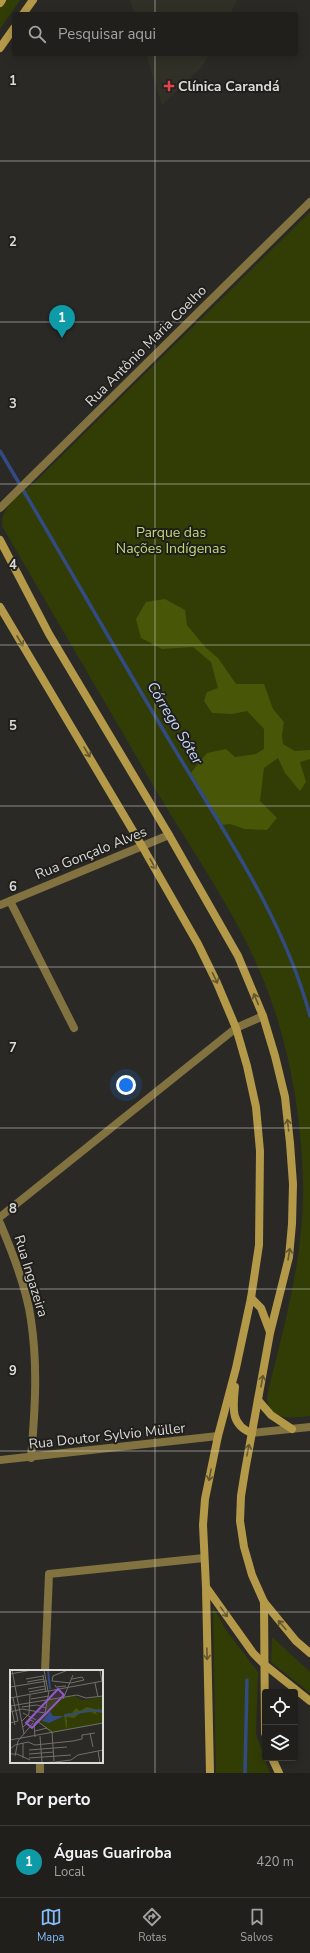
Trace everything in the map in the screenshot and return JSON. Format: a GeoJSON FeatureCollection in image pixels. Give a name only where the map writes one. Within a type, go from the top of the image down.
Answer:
{"type":"FeatureCollection","features":[{"type":"Feature","properties":{"kind":"main road"},"geometry":{"type":"LineString","coordinates":[[24,12],[33,0]]}},
{"type":"Feature","properties":{"kind":"main road"},"geometry":{"type":"LineString","coordinates":[[0,48],[12,31]]}},
{"type":"Feature","properties":{"kind":"main road"},"geometry":{"type":"LineString","coordinates":[[0,540],[49,634],[169,835],[238,956],[263,1016],[285,1097],[293,1184],[292,1224],[289,1257],[270,1333],[241,1496],[240,1521],[244,1547],[252,1575],[264,1602],[296,1641],[310,1653]]}},
{"type":"Feature","properties":{"kind":"main road"},"geometry":{"type":"LineString","coordinates":[[0,607],[142,846],[198,944],[218,983],[236,1028],[247,1066],[256,1107],[260,1151],[259,1245],[251,1298],[236,1368],[218,1436],[205,1500],[204,1558],[210,1773]]}},
{"type":"Feature","properties":{"kind":"main road"},"geometry":{"type":"LineString","coordinates":[[251,1298],[261,1308],[270,1333]]}},
{"type":"Feature","properties":{"kind":"main road"},"geometry":{"type":"LineString","coordinates":[[236,1368],[234,1410],[236,1421],[244,1430],[252,1434]]}},
{"type":"Feature","properties":{"kind":"main road"},"geometry":{"type":"LineString","coordinates":[[258,1400],[272,1415],[292,1429]]}},
{"type":"Feature","properties":{"kind":"main road"},"geometry":{"type":"LineString","coordinates":[[206,1587],[253,1653],[265,1665],[310,1701]]}},
{"type":"Feature","properties":{"kind":"main road"},"geometry":{"type":"LineString","coordinates":[[264,1602],[265,1725]]}},
{"type":"Feature","properties":{"kind":"main road"},"geometry":{"type":"LineString","coordinates":[[273,1761],[279,1773]]}},
{"type":"Feature","properties":{"kind":"street","name":"Rua Antônio Maria Coelho"},"geometry":{"type":"LineString","coordinates":[[0,508],[310,202]]}},
{"type":"Feature","properties":{"kind":"street","name":"Rua Gonçalo Alves"},"geometry":{"type":"LineString","coordinates":[[0,905],[169,835]]}},
{"type":"Feature","properties":{"kind":"street"},"geometry":{"type":"LineString","coordinates":[[10,901],[74,1028]]}},
{"type":"Feature","properties":{"kind":"street"},"geometry":{"type":"LineString","coordinates":[[0,1217],[236,1028],[263,1016]]}},
{"type":"Feature","properties":{"kind":"street","name":"Rua Ingazeira"},"geometry":{"type":"LineString","coordinates":[[0,1223],[11,1250],[31,1318],[36,1358],[31,1458]]}},
{"type":"Feature","properties":{"kind":"street"},"geometry":{"type":"LineString","coordinates":[[252,1434],[310,1428]]}},
{"type":"Feature","properties":{"kind":"street","name":"Rua Doutor Sylvio Müller"},"geometry":{"type":"LineString","coordinates":[[0,1460],[31,1458],[218,1436]]}},
{"type":"Feature","properties":{"kind":"street"},"geometry":{"type":"LineString","coordinates":[[45,1670],[49,1574],[204,1558]]}},
{"type":"Feature","properties":{"kind":"shaded area"},"geometry":{"type":"Polygon","coordinates":[[[130,0],[237,0],[231,12],[133,12],[130,0]]]}},
{"type":"Feature","properties":{"kind":"shaded area","name":"Clínica Carandá"},"geometry":{"type":"Polygon","coordinates":[[[147,56],[208,56],[202,67],[162,105],[147,56]]]}},
{"type":"Feature","properties":{"kind":"green space"},"geometry":{"type":"Polygon","coordinates":[[[6,0],[20,0],[0,29],[0,8],[6,0]]]}},
{"type":"Feature","properties":{"kind":"green space","name":"Parque das Nações Indígenas"},"geometry":{"type":"Polygon","coordinates":[[[310,212],[310,1416],[289,1417],[276,1414],[271,1410],[268,1404],[267,1396],[292,1290],[301,1236],[303,1208],[302,1152],[290,1067],[275,1011],[254,958],[231,914],[153,785],[2,526],[2,519],[4,512],[13,500],[36,481],[310,212]]]}},
{"type":"Feature","properties":{"kind":"green space"},"geometry":{"type":"Polygon","coordinates":[[[165,599],[185,610],[187,625],[205,647],[218,658],[236,684],[264,684],[273,709],[284,722],[282,735],[283,744],[295,751],[310,750],[310,759],[300,762],[306,782],[300,791],[285,773],[278,758],[264,768],[260,801],[277,818],[267,830],[245,829],[230,824],[221,825],[190,774],[207,753],[226,749],[235,757],[256,754],[264,749],[264,729],[247,711],[232,714],[212,713],[204,701],[207,692],[218,688],[211,662],[193,647],[162,649],[141,638],[136,619],[146,602],[165,599]]]}},
{"type":"Feature","properties":{"kind":"green space"},"geometry":{"type":"Polygon","coordinates":[[[213,1607],[226,1630],[258,1672],[256,1734],[262,1751],[262,1761],[266,1761],[270,1773],[216,1773],[213,1607]]]}},
{"type":"Feature","properties":{"kind":"green space"},"geometry":{"type":"Polygon","coordinates":[[[272,1637],[310,1672],[310,1693],[271,1662],[272,1637]]]}},
{"type":"Feature","properties":{"kind":"waterway","name":"Córrego Sóter"},"geometry":{"type":"LineString","coordinates":[[0,451],[149,707],[250,875],[284,944],[298,979],[310,1016]]}},
{"type":"Feature","properties":{"kind":"waterway"},"geometry":{"type":"LineString","coordinates":[[245,1773],[247,1680]]}},
{"type":"Feature","properties":{"kind":"place","name":"Clínica Carandá"},"geometry":{"type":"Point","coordinates":[169,86]}},
{"type":"Feature","properties":{"kind":"place","name":"Águas Guariroba"},"geometry":{"type":"Point","coordinates":[62,338]}}]}
